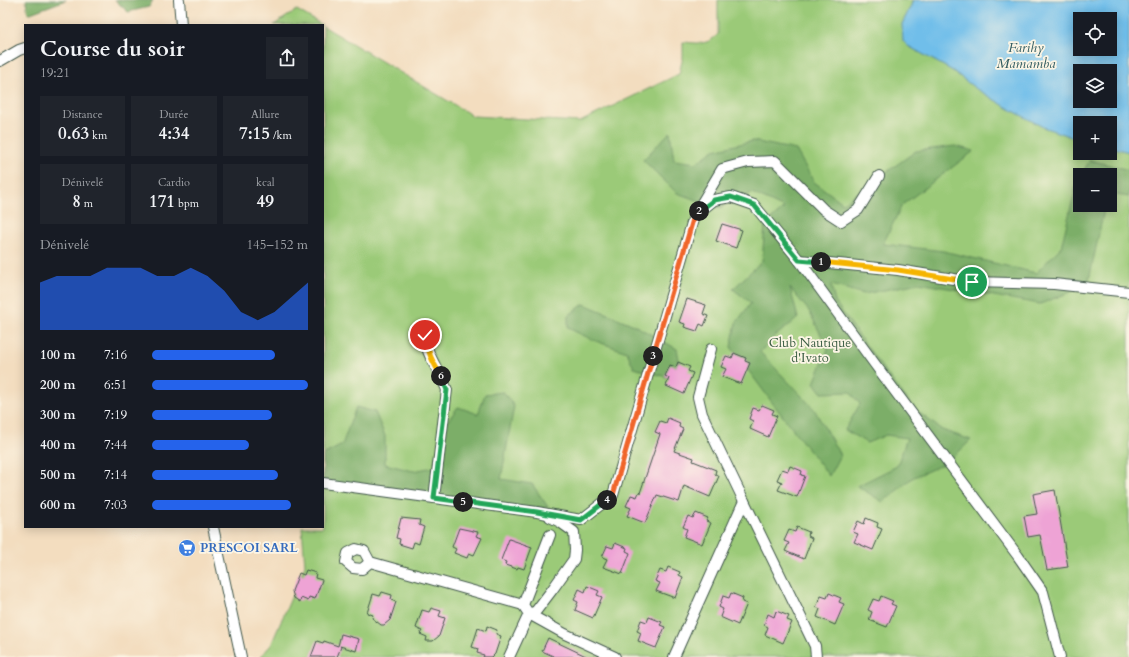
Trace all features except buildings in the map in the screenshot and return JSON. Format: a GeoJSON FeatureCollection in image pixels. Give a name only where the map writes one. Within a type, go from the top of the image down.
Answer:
{"type":"FeatureCollection","features":[{"type":"Feature","properties":{"kind":"street"},"geometry":{"type":"LineString","coordinates":[[179,0],[180,24]]}},
{"type":"Feature","properties":{"kind":"street"},"geometry":{"type":"LineString","coordinates":[[0,61],[24,48]]}},
{"type":"Feature","properties":{"kind":"street"},"geometry":{"type":"LineString","coordinates":[[324,483],[541,512],[581,520],[613,495],[694,216],[722,169],[748,162],[775,160],[824,210],[841,221],[858,210],[879,176]]}},
{"type":"Feature","properties":{"kind":"street"},"geometry":{"type":"LineString","coordinates":[[694,216],[714,200],[731,197],[754,205],[799,260],[878,369],[1005,538],[1042,592],[1060,657]]}},
{"type":"Feature","properties":{"kind":"street"},"geometry":{"type":"LineString","coordinates":[[799,260],[898,270],[972,282],[1054,284],[1129,292]]}},
{"type":"Feature","properties":{"kind":"street"},"geometry":{"type":"LineString","coordinates":[[425,335],[431,359],[447,390],[434,498]]}},
{"type":"Feature","properties":{"kind":"street"},"geometry":{"type":"LineString","coordinates":[[711,349],[698,397],[702,414],[816,646],[816,657]]}},
{"type":"Feature","properties":{"kind":"street"},"geometry":{"type":"LineString","coordinates":[[674,657],[744,501]]}},
{"type":"Feature","properties":{"kind":"street"},"geometry":{"type":"LineString","coordinates":[[509,657],[529,614],[536,611],[574,559],[574,532],[560,522],[541,512]]}},
{"type":"Feature","properties":{"kind":"street"},"geometry":{"type":"LineString","coordinates":[[213,528],[241,657]]}},
{"type":"Feature","properties":{"kind":"street"},"geometry":{"type":"LineString","coordinates":[[523,605],[550,535]]}},
{"type":"Feature","properties":{"kind":"street"},"geometry":{"type":"LineString","coordinates":[[370,562],[523,605],[529,614],[565,634],[615,657]]}},
{"type":"Feature","properties":{"kind":"green space"},"geometry":{"type":"Polygon","coordinates":[[[26,0],[66,0],[28,14],[26,0]]]}},
{"type":"Feature","properties":{"kind":"green space"},"geometry":{"type":"Polygon","coordinates":[[[115,0],[153,0],[149,7],[128,12],[115,0]]]}},
{"type":"Feature","properties":{"kind":"green space","name":"Club Nautique d'Ivato"},"geometry":{"type":"Polygon","coordinates":[[[718,0],[913,0],[902,24],[908,46],[953,71],[975,88],[1008,108],[1043,127],[1073,138],[1073,160],[1117,160],[1117,149],[1129,152],[1129,657],[261,657],[271,645],[305,565],[302,528],[324,528],[324,27],[473,116],[580,122],[679,74],[683,57],[683,42],[702,43],[710,40],[718,34],[718,0]]]}},
{"type":"Feature","properties":{"kind":"green space"},"geometry":{"type":"Polygon","coordinates":[[[297,10],[320,24],[276,24],[297,10]]]}},
{"type":"Feature","properties":{"kind":"green space"},"geometry":{"type":"Polygon","coordinates":[[[670,132],[674,160],[696,163],[714,150],[753,141],[796,150],[814,182],[843,203],[916,151],[955,146],[974,151],[902,205],[883,244],[943,251],[1036,273],[1061,247],[1073,199],[1073,212],[1104,212],[1088,285],[1040,304],[919,283],[864,294],[831,285],[835,302],[886,373],[917,411],[942,430],[971,440],[948,462],[912,478],[883,502],[857,486],[897,466],[907,438],[886,435],[867,443],[845,430],[860,404],[850,392],[822,393],[814,383],[828,349],[809,311],[790,288],[798,318],[774,337],[760,352],[814,409],[840,455],[829,476],[731,347],[736,323],[751,303],[733,289],[762,261],[765,225],[784,208],[752,193],[719,208],[677,193],[643,160],[670,132]]]}},
{"type":"Feature","properties":{"kind":"green space"},"geometry":{"type":"Polygon","coordinates":[[[1090,160],[1129,170],[1129,197],[1117,195],[1117,168],[1085,168],[1090,160]]]}},
{"type":"Feature","properties":{"kind":"green space"},"geometry":{"type":"Polygon","coordinates":[[[584,304],[634,325],[677,349],[682,376],[670,378],[634,368],[627,352],[593,340],[568,328],[568,316],[584,304]]]}},
{"type":"Feature","properties":{"kind":"green space"},"geometry":{"type":"Polygon","coordinates":[[[503,392],[514,406],[501,479],[532,484],[548,507],[524,510],[324,482],[324,454],[342,445],[356,407],[375,412],[385,436],[385,464],[413,471],[434,467],[444,426],[458,407],[478,414],[485,394],[503,392]]]}},
{"type":"Feature","properties":{"kind":"water","name":"Farihy Mamamba"},"geometry":{"type":"Polygon","coordinates":[[[913,0],[1129,0],[1129,152],[1117,149],[1117,116],[1073,116],[1073,138],[1043,127],[975,88],[953,71],[908,46],[903,41],[902,24],[913,0]]]}},
{"type":"Feature","properties":{"kind":"place","name":"PRESCOI SARL"},"geometry":{"type":"Point","coordinates":[187,548]}},
{"type":"Feature","properties":{"kind":"route"},"geometry":{"type":"LineString","coordinates":[[425,335],[431,359],[447,390],[434,498],[537,512],[581,520],[613,495],[694,216],[714,200],[731,197],[754,205],[799,260],[898,270],[972,282]]}}]}
